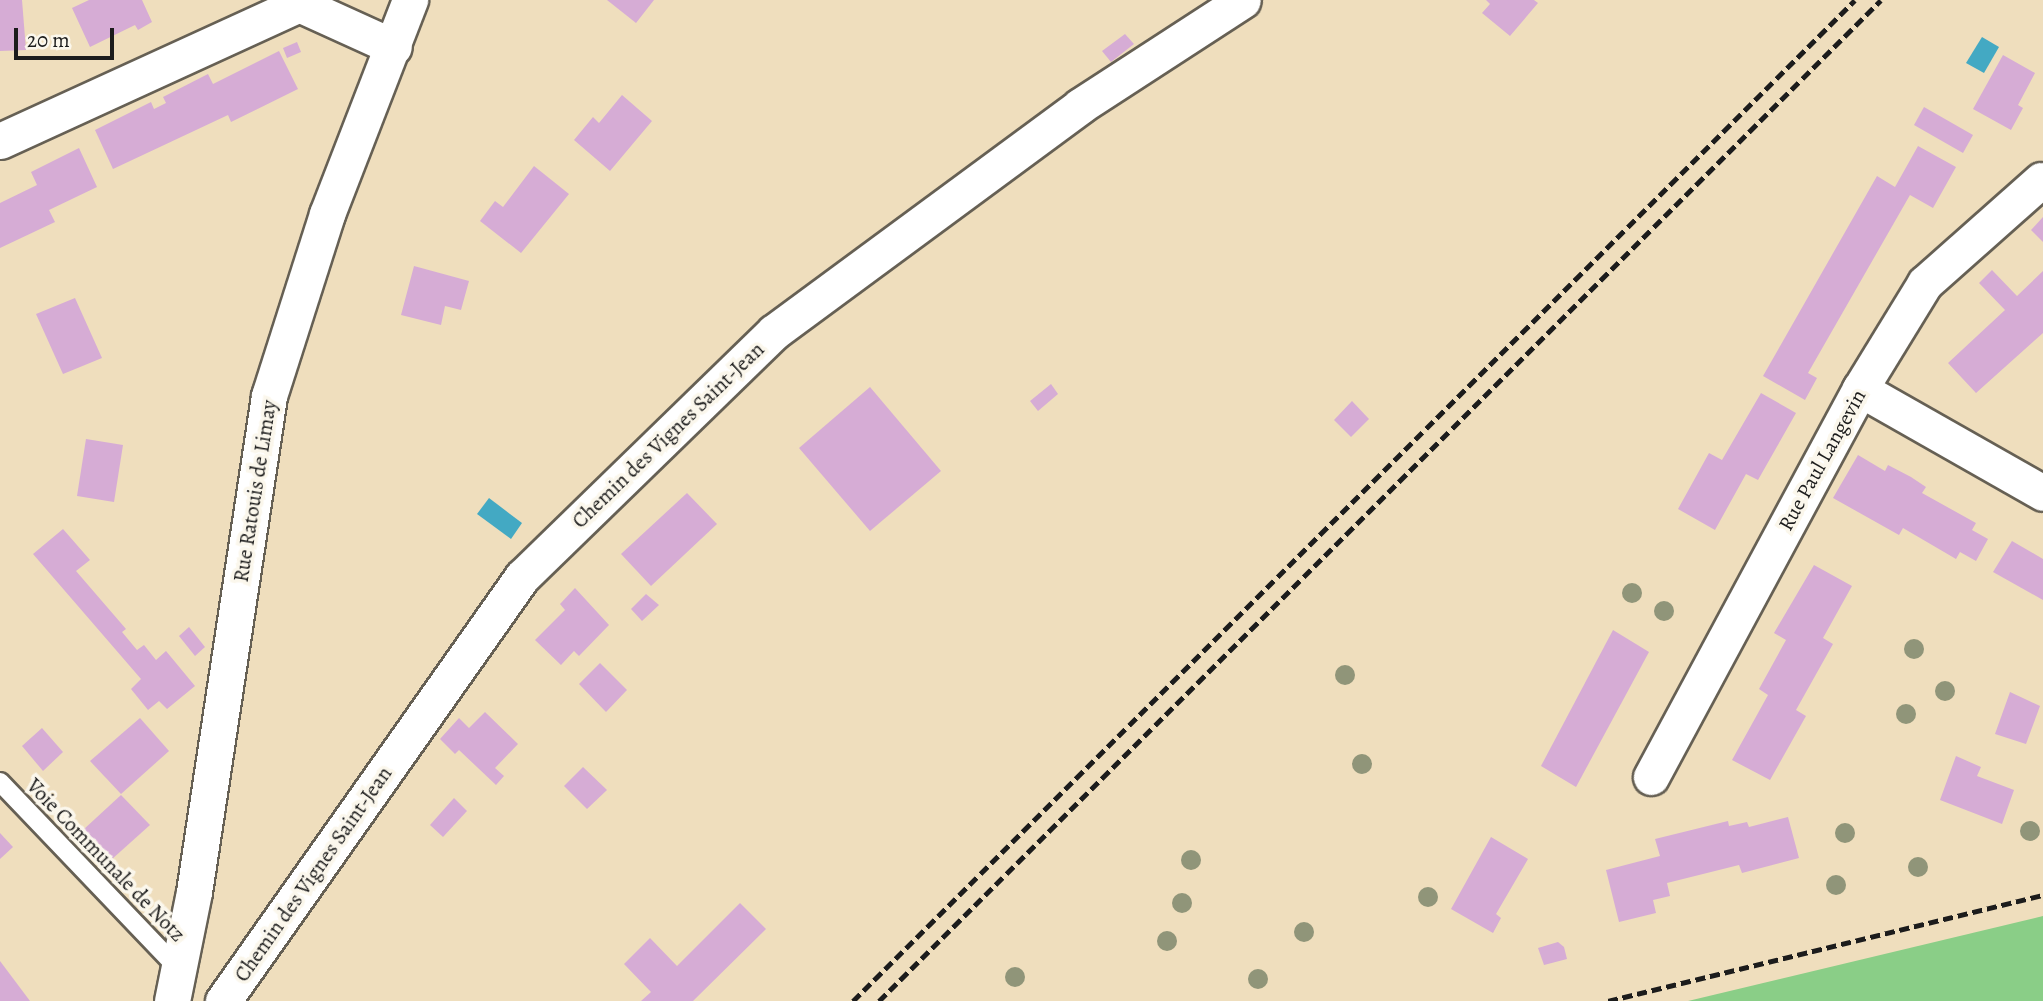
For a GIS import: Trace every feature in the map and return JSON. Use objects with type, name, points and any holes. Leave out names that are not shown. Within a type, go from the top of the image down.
[{"type":"street","name":"Rue Ratouis de Limay","points":[[176,985],[194,892],[269,396],[327,214],[410,0]]},
{"type":"street","name":"Chemin des Vignes Saint-Jean","points":[[223,1001],[522,577],[774,332],[1080,106],[1243,0]]},
{"type":"street","points":[[0,141],[299,4],[394,47]]},
{"type":"street","name":"Rue Paul Langevin","points":[[1651,777],[1860,389],[1925,283],[2041,180]]},
{"type":"street","points":[[1860,389],[2043,494]]},
{"type":"lane","name":"Voie Communale de Notz","points":[[0,782],[176,985]]},
{"type":"green space","points":[[2043,916],[2043,1001],[1688,1001]]},
{"type":"water","points":[[1982,37],[1999,47],[1984,73],[1966,63]]},
{"type":"water","points":[[489,498],[522,523],[511,539],[477,514]]},
{"type":"building","points":[[0,0],[22,0],[26,50],[0,51]]},
{"type":"building","points":[[89,0],[142,0],[152,22],[138,30],[135,25],[90,47],[72,8]]},
{"type":"building","points":[[607,0],[654,0],[636,23]]},
{"type":"building","points":[[1486,0],[1534,0],[1538,3],[1510,36],[1482,13],[1490,4]]},
{"type":"building","points":[[1125,34],[1134,44],[1111,62],[1102,51]]},
{"type":"building","points":[[297,42],[301,52],[287,58],[283,48]]},
{"type":"building","points":[[279,51],[298,89],[231,122],[228,115],[113,169],[95,130],[151,102],[154,109],[166,103],[163,97],[208,74],[213,84]]},
{"type":"building","points":[[2003,55],[2035,73],[2018,105],[2023,108],[2011,130],[1973,109]]},
{"type":"building","points":[[622,95],[652,121],[610,171],[574,140],[593,117],[599,123]]},
{"type":"building","points":[[1924,107],[1973,135],[1963,153],[1914,125]]},
{"type":"building","points":[[1918,146],[1956,167],[1933,208],[1910,195],[1808,373],[1817,378],[1805,400],[1763,376],[1877,176],[1895,187]]},
{"type":"building","points":[[79,148],[97,187],[49,210],[55,222],[0,248],[0,203],[37,185],[31,172]]},
{"type":"building","points":[[534,166],[569,194],[521,253],[480,221],[495,201],[503,207]]},
{"type":"building","points":[[2043,217],[2043,242],[2031,230]]},
{"type":"building","points":[[414,266],[469,281],[461,310],[445,306],[441,325],[401,315]]},
{"type":"building","points":[[1992,270],[2017,296],[2043,271],[2043,333],[1976,393],[1948,363],[2005,310],[1979,283]]},
{"type":"building","points":[[75,298],[102,358],[63,374],[36,314]]},
{"type":"building","points":[[1051,384],[1058,394],[1038,411],[1030,401]]},
{"type":"building","points":[[870,387],[941,471],[870,531],[799,448]]},
{"type":"building","points":[[1761,393],[1796,413],[1758,480],[1746,474],[1715,530],[1678,509],[1709,453],[1722,460]]},
{"type":"building","points":[[1352,401],[1369,419],[1351,437],[1334,420]]},
{"type":"building","points":[[86,439],[123,445],[114,502],[77,496]]},
{"type":"building","points":[[1858,455],[1885,471],[1888,465],[1911,477],[1926,487],[1922,493],[1976,523],[1972,530],[1988,539],[1976,561],[1960,552],[1956,559],[1903,528],[1899,535],[1833,498]]},
{"type":"building","points":[[687,493],[717,524],[651,586],[621,554]]},
{"type":"building","points":[[63,529],[90,560],[76,571],[126,629],[122,632],[137,650],[144,645],[156,660],[166,651],[195,686],[167,709],[159,701],[148,710],[131,689],[141,679],[33,554]]},
{"type":"building","points":[[2012,541],[2043,559],[2043,600],[1993,572]]},
{"type":"building","points":[[1814,565],[1852,586],[1823,638],[1833,644],[1796,710],[1806,716],[1770,780],[1732,760],[1768,695],[1759,689],[1786,640],[1774,633]]},
{"type":"building","points":[[575,588],[609,625],[579,656],[574,651],[561,665],[535,640],[565,610],[560,604]]},
{"type":"building","points":[[646,594],[659,605],[642,621],[631,609]]},
{"type":"building","points":[[189,627],[205,647],[195,656],[179,636]]},
{"type":"building","points":[[1613,630],[1649,652],[1576,787],[1541,766]]},
{"type":"building","points":[[600,663],[627,690],[606,712],[579,684]]},
{"type":"building","points":[[2010,692],[2040,706],[2026,744],[1995,734]]},
{"type":"building","points":[[485,712],[518,744],[495,768],[504,776],[496,785],[459,750],[455,754],[440,739],[459,718],[469,728]]},
{"type":"building","points":[[140,718],[169,751],[121,794],[90,761]]},
{"type":"building","points":[[42,728],[63,752],[43,771],[22,746]]},
{"type":"building","points":[[1956,756],[1981,767],[1977,776],[2014,790],[2002,824],[1940,800]]},
{"type":"building","points":[[583,767],[607,790],[587,809],[564,786]]},
{"type":"building","points":[[121,795],[150,825],[111,860],[83,830]]},
{"type":"building","points":[[454,798],[467,811],[443,837],[430,825]]},
{"type":"building","points":[[1788,817],[1799,858],[1742,873],[1739,865],[1667,883],[1670,896],[1653,900],[1656,913],[1619,922],[1606,870],[1660,856],[1655,839],[1728,821],[1729,826],[1747,822],[1749,827]]},
{"type":"building","points":[[0,833],[13,847],[0,859]]},
{"type":"building","points":[[1491,837],[1528,859],[1496,914],[1501,918],[1493,933],[1451,909]]},
{"type":"building","points":[[740,903],[766,929],[693,1001],[641,1001],[651,992],[624,964],[650,938],[677,966]]},
{"type":"building","points":[[1558,942],[1564,947],[1567,959],[1544,965],[1538,948]]},
{"type":"building","points":[[0,961],[30,1001],[0,1001]]},
{"type":"railway","points":[[853,1001],[1855,0]]},
{"type":"railway","points":[[879,1001],[1881,0]]},
{"type":"railway","points":[[1608,1001],[2043,895]]}]
